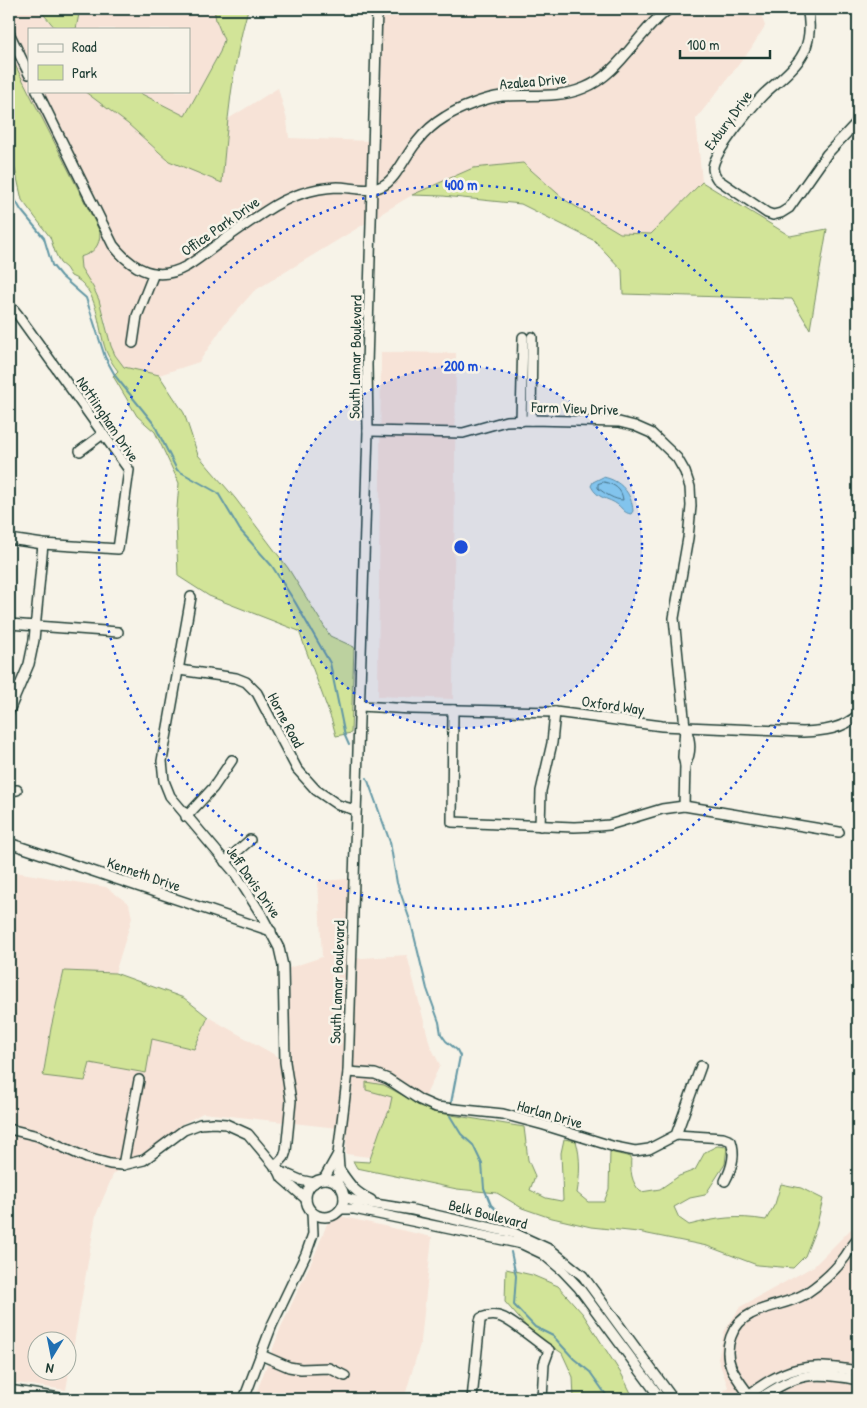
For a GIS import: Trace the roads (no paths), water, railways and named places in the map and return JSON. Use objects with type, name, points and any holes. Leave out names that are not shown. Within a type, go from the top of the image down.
[{"type":"street","name":"South Lamar Boulevard","points":[[344,1197],[338,1184],[338,1154],[348,1072],[368,431],[367,365],[376,9]]},
{"type":"street","name":"Azalea Drive","points":[[372,189],[390,181],[417,142],[445,117],[499,96],[555,96],[585,88],[597,81],[609,72],[642,33],[669,9]]},
{"type":"street","name":"Exbury Drive","points":[[807,9],[809,35],[807,46],[801,58],[762,96],[742,120],[713,164],[712,169],[717,179],[767,213],[773,215],[780,213],[789,208],[827,154],[858,121]]},
{"type":"street","points":[[9,34],[28,72]]},
{"type":"street","name":"Office Park Drive","points":[[37,92],[113,246],[133,266],[154,273],[171,272],[187,266],[271,208],[292,197],[316,189],[337,187],[372,189]]},
{"type":"street","points":[[133,343],[136,316],[154,273]]},
{"type":"street","name":"Nottiingham Drive","points":[[9,308],[18,315],[129,470],[118,549],[43,544],[9,539]]},
{"type":"street","points":[[526,420],[528,337]]},
{"type":"street","name":"Farm View Drive","points":[[368,431],[463,433],[506,421],[619,422],[651,433],[677,458],[685,472],[690,487],[691,506],[688,538],[674,618],[685,727],[682,757],[684,765],[684,806]]},
{"type":"street","points":[[80,451],[103,434]]},
{"type":"street","points":[[9,711],[29,664],[35,626],[43,544]]},
{"type":"street","name":"Jeff Davis Drive","points":[[191,597],[162,761],[164,781],[170,796],[186,817],[236,875],[271,931],[279,948],[283,966],[285,1060],[291,1101],[286,1151],[277,1169]]},
{"type":"street","points":[[9,624],[118,632]]},
{"type":"street","name":"Horne Road","points":[[179,670],[236,678],[246,682],[256,693],[297,769],[316,790],[338,805],[356,810]]},
{"type":"street","name":"Oxford Way","points":[[360,706],[555,712],[662,726],[803,732],[824,731],[840,726],[858,715]]},
{"type":"street","points":[[453,710],[452,822],[574,827],[609,825],[662,809],[684,806],[839,832]]},
{"type":"street","points":[[540,826],[541,791],[552,743],[555,712]]},
{"type":"street","points":[[186,817],[213,788],[232,760]]},
{"type":"street","points":[[225,862],[250,840]]},
{"type":"street","name":"Kenneth Drive","points":[[9,843],[271,931]]},
{"type":"street","points":[[700,1066],[676,1135],[723,1138],[731,1141],[734,1149],[731,1170],[725,1181]]},
{"type":"street","name":"Harlan Drive","points":[[348,1072],[375,1074],[388,1079],[420,1100],[436,1107],[503,1114],[615,1148],[636,1151],[649,1149],[676,1135]]},
{"type":"street","points":[[123,1165],[138,1080]]},
{"type":"street","points":[[9,1129],[38,1136],[86,1158],[123,1165],[144,1160],[184,1130],[200,1124],[213,1122],[226,1124],[248,1134],[277,1169],[282,1178],[306,1199]]},
{"type":"street","name":"South Lamar Boulevard","points":[[324,1179],[338,1154]]},
{"type":"street","points":[[277,1169],[300,1180],[314,1183]]},
{"type":"street","points":[[339,1169],[349,1185],[358,1193],[380,1205]]},
{"type":"street","points":[[338,1184],[324,1179],[314,1183],[307,1193],[307,1204],[316,1215],[326,1217],[337,1213],[341,1209],[344,1197]]},
{"type":"street","name":"Belk Boulevard","points":[[344,1197],[514,1233],[551,1250],[567,1261],[583,1276],[673,1399]]},
{"type":"street","name":"Belk Boulevard","points":[[341,1209],[354,1209],[489,1236],[522,1244],[543,1254],[579,1288],[661,1399]]},
{"type":"street","points":[[312,1212],[313,1234]]},
{"type":"street","points":[[244,1399],[272,1325],[306,1254],[313,1234],[326,1217]]},
{"type":"street","points":[[858,1239],[833,1272],[804,1295],[783,1304],[750,1314],[736,1327],[728,1349],[731,1366],[748,1398],[767,1382],[784,1372],[800,1367],[825,1366],[858,1371]]},
{"type":"street","points":[[472,1399],[480,1321],[481,1318],[486,1316],[497,1316],[510,1321],[549,1350],[544,1364],[542,1399]]},
{"type":"street","points":[[261,1355],[289,1367],[302,1369],[329,1368],[344,1376]]},
{"type":"street","points":[[759,1399],[794,1378],[831,1374],[858,1380]]},
{"type":"street","points":[[9,1390],[66,1399]]},
{"type":"water","points":[[603,477],[620,484],[628,493],[633,511],[631,514],[594,491],[591,486],[593,482]]},
{"type":"waterway","points":[[9,172],[14,198],[21,210],[44,238],[52,265],[61,276],[86,298],[105,357],[116,377],[154,424],[177,470],[218,493],[240,530],[272,566],[295,602],[330,663],[345,736],[349,745]]},
{"type":"waterway","points":[[367,778],[390,842],[397,883],[411,923],[427,989],[439,1022],[441,1034],[457,1050],[460,1056],[451,1103]]},
{"type":"waterway","points":[[450,1116],[461,1134],[473,1145],[482,1164],[484,1188],[491,1205],[510,1222]]},
{"type":"waterway","points":[[511,1252],[516,1276],[514,1305],[535,1327],[553,1336],[574,1359],[590,1372],[609,1399]]}]
